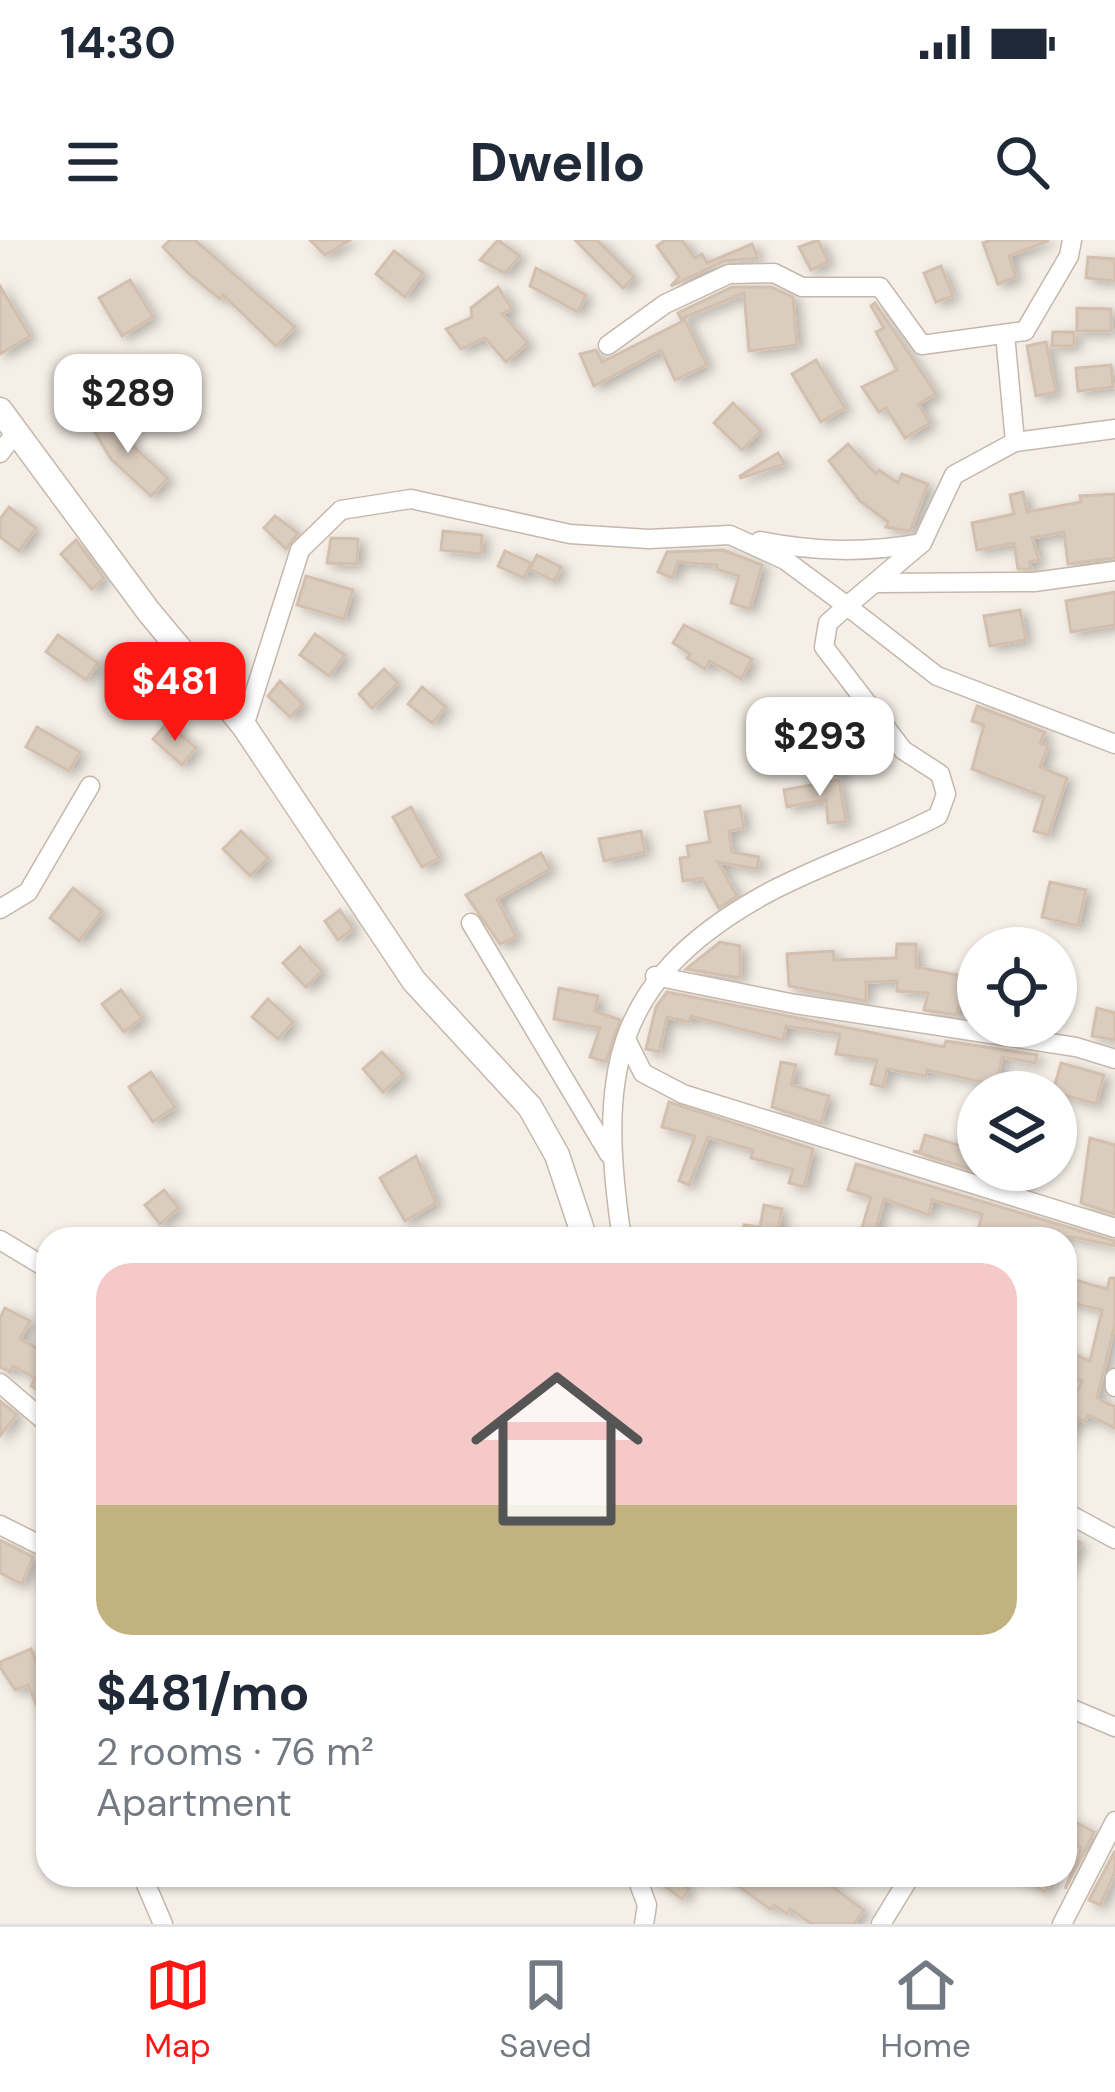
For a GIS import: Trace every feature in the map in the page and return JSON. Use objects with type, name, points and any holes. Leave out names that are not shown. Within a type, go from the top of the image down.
[{"type":"street","points":[[608,345],[665,304],[729,274],[774,273],[802,286],[880,286],[922,345],[1025,331],[1069,256],[1072,240]]},
{"type":"street","points":[[1006,334],[1015,442]]},
{"type":"street","points":[[0,410],[149,612],[244,726],[414,981],[530,1107],[557,1155],[582,1227]]},
{"type":"street","points":[[620,1227],[609,1154],[611,1105],[628,1043],[655,976],[689,943],[764,895],[938,816],[946,794],[940,773],[904,750],[824,647],[828,623],[922,543],[954,475],[1015,442],[1115,429]]},
{"type":"street","points":[[0,453],[16,432]]},
{"type":"street","points":[[244,726],[300,550],[341,511],[411,499],[570,534],[649,539],[730,535],[814,551],[876,551],[922,543]]},
{"type":"street","points":[[730,535],[785,560],[937,676],[1115,744]]},
{"type":"street","points":[[878,583],[1034,582],[1115,571]]},
{"type":"street","points":[[0,910],[28,892],[90,786]]},
{"type":"street","points":[[472,923],[609,1154]]},
{"type":"street","points":[[655,976],[795,1004],[1076,1047],[1115,1059]]},
{"type":"street","points":[[628,1043],[644,1072],[683,1094],[1115,1228]]},
{"type":"street","points":[[0,1240],[36,1262]]},
{"type":"street","points":[[0,1383],[36,1414]]},
{"type":"street","points":[[1077,1518],[1115,1539]]},
{"type":"street","points":[[0,1525],[36,1543]]},
{"type":"street","points":[[1077,1711],[1115,1727]]},
{"type":"street","points":[[1062,1924],[1115,1821]]},
{"type":"street","points":[[147,1887],[164,1924]]},
{"type":"street","points":[[640,1887],[647,1905],[644,1924]]},
{"type":"street","points":[[881,1924],[903,1887]]},
{"type":"building","points":[[170,240],[195,240],[295,327],[276,346],[223,295],[220,299],[188,273],[163,247]]},
{"type":"building","points":[[310,240],[350,240],[325,255]]},
{"type":"building","points":[[498,240],[520,256],[505,273],[480,260]]},
{"type":"building","points":[[575,240],[597,240],[634,277],[623,288]]},
{"type":"building","points":[[665,240],[682,240],[695,258],[702,254],[707,263],[752,244],[758,258],[724,261],[671,286],[679,277],[657,246]]},
{"type":"building","points":[[818,240],[828,262],[811,270],[799,247]]},
{"type":"building","points":[[1048,241],[1009,256],[1016,277],[998,284],[983,243]]},
{"type":"building","points":[[394,251],[423,273],[405,297],[376,274]]},
{"type":"building","points":[[1088,257],[1115,259],[1115,281],[1086,278]]},
{"type":"building","points":[[941,266],[953,296],[936,302],[924,273]]},
{"type":"building","points":[[536,268],[586,295],[578,312],[530,286]]},
{"type":"building","points":[[130,280],[153,317],[122,336],[99,298]]},
{"type":"building","points":[[0,286],[30,336],[0,354]]},
{"type":"building","points":[[498,287],[512,309],[502,314],[528,343],[506,362],[485,338],[461,349],[446,329],[472,317],[471,308]]},
{"type":"building","points":[[732,287],[771,287],[793,297],[797,345],[749,351],[744,293],[681,319],[678,313]]},
{"type":"building","points":[[875,303],[936,394],[918,404],[930,423],[905,438],[886,408],[879,412],[862,387],[897,370],[876,332],[884,328],[871,306]]},
{"type":"building","points":[[1077,308],[1111,309],[1111,331],[1077,331]]},
{"type":"building","points":[[685,320],[707,365],[675,380],[661,350],[594,386],[580,354],[596,350],[602,362]]},
{"type":"building","points":[[1053,332],[1074,332],[1074,346],[1052,346]]},
{"type":"building","points":[[1046,342],[1056,392],[1036,396],[1027,346]]},
{"type":"building","points":[[816,360],[845,408],[821,422],[792,374]]},
{"type":"building","points":[[1111,365],[1113,387],[1078,391],[1076,368]]},
{"type":"building","points":[[733,403],[761,431],[742,450],[714,423]]},
{"type":"building","points":[[107,413],[129,448],[132,445],[168,478],[151,496],[111,459],[90,424]]},
{"type":"building","points":[[848,444],[876,474],[879,470],[898,483],[902,474],[928,484],[910,531],[886,527],[888,522],[860,501],[829,461]]},
{"type":"building","points":[[778,453],[785,464],[741,478],[740,476]]},
{"type":"building","points":[[1023,492],[1027,512],[1081,502],[1080,496],[1115,494],[1115,558],[1068,564],[1064,532],[1032,538],[1039,560],[1030,562],[1031,569],[1018,569],[1014,543],[977,550],[972,523],[1014,514],[1010,495]]},
{"type":"building","points":[[9,507],[36,528],[19,551],[0,537],[0,519]]},
{"type":"building","points":[[275,516],[298,533],[286,549],[264,528]]},
{"type":"building","points":[[443,531],[482,535],[481,554],[441,550]]},
{"type":"building","points":[[331,538],[358,539],[357,564],[327,563]]},
{"type":"building","points":[[76,540],[104,578],[92,589],[61,554]]},
{"type":"building","points":[[723,550],[762,565],[750,609],[731,603],[739,576],[716,569],[717,565],[678,562],[672,578],[658,572],[667,552]]},
{"type":"building","points":[[505,551],[531,563],[524,578],[498,566]]},
{"type":"building","points":[[537,555],[561,567],[554,581],[530,569]]},
{"type":"building","points":[[306,576],[353,590],[344,619],[297,605]]},
{"type":"building","points":[[1115,592],[1115,625],[1071,632],[1066,601]]},
{"type":"building","points":[[1020,610],[1026,640],[990,646],[984,616]]},
{"type":"building","points":[[684,625],[752,659],[741,679],[710,661],[705,669],[687,658],[690,654],[673,643]]},
{"type":"building","points":[[315,634],[345,655],[329,676],[300,655]]},
{"type":"building","points":[[58,635],[98,663],[86,680],[46,652]]},
{"type":"building","points":[[384,669],[398,683],[372,708],[359,694]]},
{"type":"building","points":[[280,681],[303,704],[290,717],[268,696]]},
{"type":"building","points":[[422,687],[446,707],[432,723],[408,704]]},
{"type":"building","points":[[977,706],[1045,732],[1040,743],[1048,746],[1040,767],[1067,778],[1048,835],[1034,831],[1044,797],[972,769],[984,725],[972,721]]},
{"type":"building","points":[[167,723],[196,748],[182,765],[153,739]]},
{"type":"building","points":[[37,727],[80,752],[69,771],[26,747]]},
{"type":"building","points":[[841,749],[843,774],[831,775],[828,750]]},
{"type":"building","points":[[839,780],[846,822],[828,823],[826,800],[787,807],[784,790]]},
{"type":"building","points":[[740,806],[744,828],[729,831],[732,852],[759,857],[757,869],[718,862],[737,896],[719,908],[702,878],[683,881],[680,858],[689,857],[687,846],[710,842],[705,812]]},
{"type":"building","points":[[411,807],[439,858],[422,867],[393,817]]},
{"type":"building","points":[[241,831],[268,858],[250,876],[223,849]]},
{"type":"building","points":[[641,831],[645,852],[604,861],[599,839]]},
{"type":"building","points":[[541,853],[550,869],[497,899],[516,937],[500,944],[466,895]]},
{"type":"building","points":[[1050,882],[1086,890],[1078,926],[1042,917]]},
{"type":"building","points":[[73,888],[102,911],[79,941],[50,918]]},
{"type":"building","points":[[340,910],[353,929],[338,940],[325,921]]},
{"type":"building","points":[[720,942],[740,946],[740,978],[686,969]]},
{"type":"building","points":[[897,944],[916,944],[916,967],[957,975],[957,1015],[924,1010],[928,993],[897,991],[897,981],[866,982],[866,1001],[789,986],[787,954],[833,951],[834,960],[896,958]]},
{"type":"building","points":[[300,947],[322,971],[306,987],[283,963]]},
{"type":"building","points":[[559,988],[598,996],[595,1011],[620,1020],[606,1062],[590,1057],[600,1028],[554,1019]]},
{"type":"building","points":[[121,990],[142,1018],[124,1032],[102,1004]]},
{"type":"building","points":[[667,992],[944,1047],[946,1041],[957,1043],[957,1047],[1037,1055],[1035,1063],[1002,1057],[999,1071],[957,1071],[957,1077],[887,1069],[883,1087],[871,1084],[877,1060],[836,1054],[840,1034],[786,1026],[783,1040],[691,1016],[689,1022],[667,1017],[659,1052],[646,1049],[656,1007]]},
{"type":"building","points":[[268,999],[293,1022],[278,1039],[252,1017]]},
{"type":"building","points":[[1097,1008],[1115,1013],[1115,1040],[1092,1036]]},
{"type":"building","points":[[382,1052],[403,1074],[383,1092],[363,1069]]},
{"type":"building","points":[[781,1062],[796,1065],[791,1085],[829,1096],[821,1123],[772,1107]]},
{"type":"building","points":[[1061,1063],[1104,1075],[1096,1104],[1077,1099],[1077,1071],[1059,1071]]},
{"type":"building","points":[[151,1072],[175,1107],[153,1122],[129,1087]]},
{"type":"building","points":[[669,1102],[813,1149],[804,1187],[789,1183],[793,1169],[751,1158],[753,1150],[708,1137],[689,1185],[679,1181],[695,1136],[662,1127]]},
{"type":"building","points":[[925,1135],[957,1145],[957,1165],[913,1151],[920,1152]]},
{"type":"building","points":[[1090,1138],[1115,1145],[1115,1214],[1081,1203]]},
{"type":"building","points":[[416,1156],[436,1203],[405,1221],[380,1178]]},
{"type":"building","points":[[856,1164],[1068,1227],[979,1227],[982,1214],[932,1200],[929,1215],[884,1199],[876,1227],[862,1227],[871,1197],[848,1190]]},
{"type":"building","points":[[164,1190],[179,1208],[160,1224],[145,1205]]},
{"type":"building","points":[[764,1205],[782,1209],[778,1227],[760,1227]]},
{"type":"building","points":[[1077,1230],[1115,1241],[1115,1246],[1077,1238]]},
{"type":"building","points":[[1110,1278],[1115,1278],[1115,1324],[1097,1398],[1115,1407],[1115,1428],[1088,1415],[1085,1422],[1077,1420],[1077,1391],[1082,1381],[1077,1379],[1077,1355],[1090,1361],[1102,1310],[1077,1304],[1077,1281],[1107,1289]]},
{"type":"building","points":[[5,1308],[30,1321],[20,1339],[36,1348],[36,1389],[31,1386],[35,1378],[13,1366],[10,1372],[0,1367],[0,1318]]},
{"type":"building","points":[[0,1401],[17,1415],[0,1436]]},
{"type":"building","points":[[0,1540],[33,1557],[22,1584],[0,1573]]},
{"type":"building","points":[[31,1649],[36,1661],[36,1704],[28,1685],[15,1690],[0,1662]]},
{"type":"building","points":[[1077,1823],[1094,1832],[1077,1865],[1081,1848]]},
{"type":"building","points":[[1115,1851],[1115,1872],[1100,1905],[1089,1900]]},
{"type":"building","points":[[666,1887],[686,1887],[682,1899]]},
{"type":"building","points":[[740,1887],[832,1887],[864,1910],[854,1924],[812,1924],[790,1909],[787,1914],[774,1905],[770,1909]]}]
